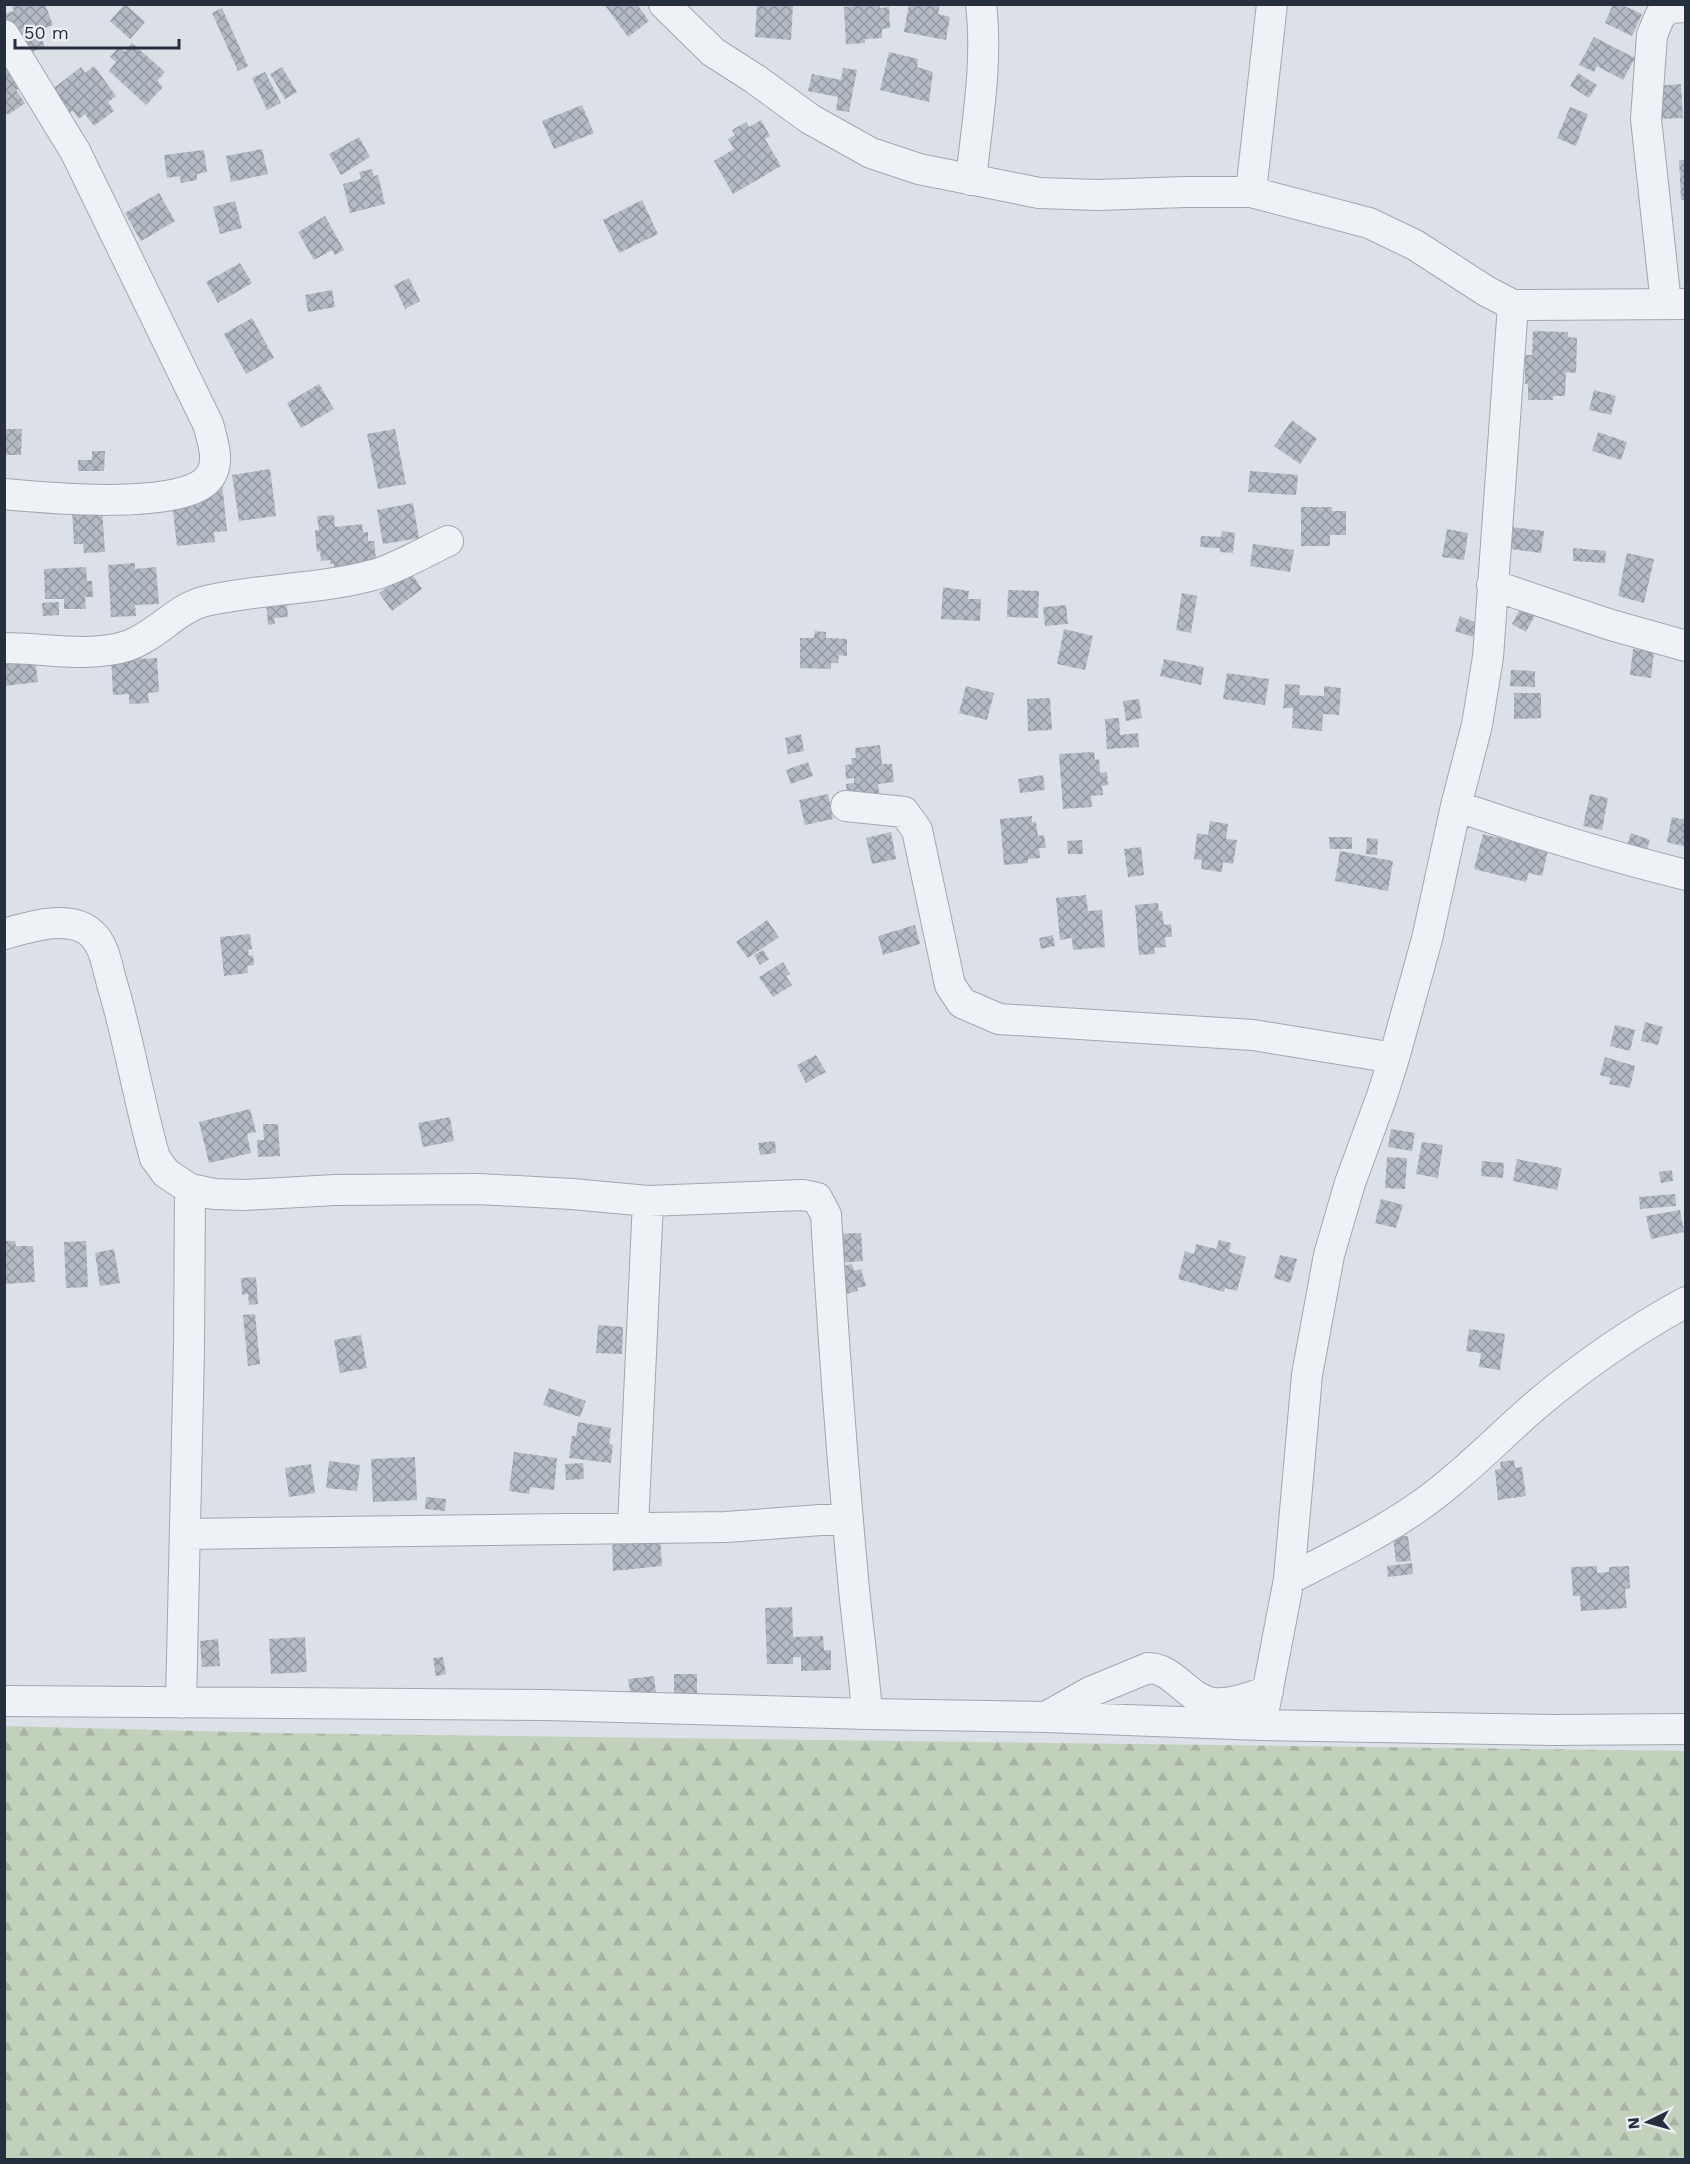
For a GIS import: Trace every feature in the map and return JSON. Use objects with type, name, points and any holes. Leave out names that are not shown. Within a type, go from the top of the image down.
[{"type":"street","points":[[664,4],[713,52],[751,76],[810,120],[870,153],[919,169],[1039,193],[1098,195],[1251,192],[1369,223],[1415,245],[1486,291],[1513,305],[1676,304],[1646,119],[1652,35],[1660,16],[1669,8],[1686,7]]},
{"type":"street","points":[[971,180],[982,73],[984,35],[981,4]]},
{"type":"street","points":[[1251,192],[1272,4]]},
{"type":"street","points":[[4,35],[75,151],[208,424],[215,449],[214,467],[206,481],[191,490],[127,500],[54,499],[4,494]]},
{"type":"street","points":[[1261,1725],[1289,1579],[1307,1375],[1329,1256],[1350,1183],[1383,1096],[1394,1058],[1427,939],[1456,806],[1477,725],[1488,657],[1513,305]]},
{"type":"street","points":[[4,648],[107,651],[129,646],[156,632],[195,604],[227,596],[307,588],[375,574],[448,541]]},
{"type":"street","points":[[1492,585],[1611,625],[1686,646]]},
{"type":"street","points":[[846,806],[904,812],[917,830],[950,985],[962,1004],[999,1019],[1253,1035],[1394,1058]]},
{"type":"street","points":[[1456,806],[1531,832],[1634,863],[1686,875]]},
{"type":"street","points":[[4,934],[51,922],[75,925],[92,933],[102,949],[121,1013],[155,1158],[166,1173],[190,1189],[214,1194],[244,1195],[346,1190],[478,1189],[648,1201],[803,1195],[817,1198],[826,1215],[853,1582],[864,1661],[867,1714]]},
{"type":"street","points":[[181,1703],[190,1189]]},
{"type":"street","points":[[633,1527],[648,1201]]},
{"type":"street","points":[[1289,1579],[1369,1538],[1422,1504],[1483,1455],[1537,1405],[1603,1354],[1660,1316],[1686,1302]]},
{"type":"street","points":[[185,1534],[726,1527],[848,1518]]},
{"type":"street","points":[[1046,1716],[1090,1692],[1148,1668],[1157,1668],[1173,1677],[1202,1700],[1211,1703],[1238,1700],[1268,1691]]},
{"type":"street","points":[[4,1701],[546,1705],[867,1714],[1046,1716],[1261,1725],[1554,1730],[1686,1728]]},
{"type":"green space","points":[[5,1726],[271,1733],[1685,1751],[1685,2159],[5,2159]]},
{"type":"building","points":[[11,4],[45,4],[53,25],[38,31],[45,47],[26,54],[14,38],[5,14],[14,11]]},
{"type":"building","points":[[125,4],[145,22],[130,39],[110,21]]},
{"type":"building","points":[[604,4],[637,4],[649,21],[628,37]]},
{"type":"building","points":[[757,4],[793,4],[791,40],[755,37]]},
{"type":"building","points":[[880,4],[880,8],[889,7],[890,28],[882,29],[882,38],[865,39],[865,43],[846,44],[844,7]]},
{"type":"building","points":[[909,4],[940,4],[938,14],[950,17],[946,40],[904,32]]},
{"type":"building","points":[[1613,4],[1620,4],[1642,14],[1632,36],[1605,23]]},
{"type":"building","points":[[222,8],[248,66],[238,71],[212,13]]},
{"type":"building","points":[[1594,37],[1635,58],[1623,80],[1597,66],[1594,72],[1579,65]]},
{"type":"building","points":[[132,43],[165,72],[157,81],[163,87],[146,105],[109,71],[116,62],[110,57],[119,47],[124,52]]},
{"type":"building","points":[[889,52],[918,59],[917,67],[933,72],[929,102],[880,90]]},
{"type":"building","points":[[10,62],[25,85],[16,90],[25,103],[8,115],[4,110],[4,65]]},
{"type":"building","points":[[94,66],[116,96],[108,102],[114,111],[94,126],[85,114],[79,119],[73,111],[68,115],[50,91],[81,67],[85,73]]},
{"type":"building","points":[[282,67],[297,92],[285,99],[270,74]]},
{"type":"building","points":[[843,68],[857,70],[849,112],[836,110],[838,97],[808,91],[812,74],[841,80]]},
{"type":"building","points":[[265,72],[281,103],[267,110],[252,78]]},
{"type":"building","points":[[1578,73],[1597,85],[1589,98],[1570,86]]},
{"type":"building","points":[[1681,84],[1683,118],[1657,119],[1655,86]]},
{"type":"building","points":[[582,105],[594,133],[554,149],[542,121]]},
{"type":"building","points":[[1570,107],[1588,114],[1576,146],[1557,138]]},
{"type":"building","points":[[761,120],[770,136],[765,139],[781,166],[733,194],[714,161],[734,149],[728,139],[735,135],[732,130],[746,122],[749,127]]},
{"type":"building","points":[[359,137],[370,157],[341,175],[329,154]]},
{"type":"building","points":[[262,149],[268,174],[231,182],[226,156]]},
{"type":"building","points":[[204,150],[207,172],[197,174],[197,180],[181,183],[180,176],[167,178],[164,155]]},
{"type":"building","points":[[1679,160],[1686,160],[1686,200],[1681,200]]},
{"type":"building","points":[[372,169],[374,176],[378,175],[385,204],[350,213],[343,184],[361,179],[359,172]]},
{"type":"building","points":[[159,193],[175,221],[141,241],[125,213]]},
{"type":"building","points":[[642,200],[658,234],[619,253],[603,220]]},
{"type":"building","points":[[235,201],[242,228],[220,234],[213,207]]},
{"type":"building","points":[[325,216],[344,250],[335,255],[332,250],[314,260],[298,232]]},
{"type":"building","points":[[240,263],[252,283],[218,303],[206,282]]},
{"type":"building","points":[[409,278],[420,301],[405,309],[394,285]]},
{"type":"building","points":[[332,290],[335,307],[308,312],[305,295]]},
{"type":"building","points":[[252,318],[274,358],[246,374],[224,334]]},
{"type":"building","points":[[1533,331],[1568,332],[1568,337],[1577,338],[1576,373],[1566,372],[1565,396],[1553,396],[1553,400],[1528,400],[1528,384],[1525,384],[1525,355],[1532,355]]},
{"type":"building","points":[[319,384],[334,409],[301,428],[287,403]]},
{"type":"building","points":[[1594,390],[1616,396],[1611,415],[1589,410]]},
{"type":"building","points":[[1292,420],[1317,439],[1300,464],[1274,446]]},
{"type":"building","points":[[4,429],[22,429],[21,455],[4,455]]},
{"type":"building","points":[[395,429],[406,484],[378,489],[367,434]]},
{"type":"building","points":[[1598,432],[1627,442],[1621,460],[1592,451]]},
{"type":"building","points":[[92,451],[105,451],[104,471],[78,471],[78,460],[92,460]]},
{"type":"building","points":[[270,469],[276,516],[239,521],[232,475]]},
{"type":"building","points":[[1250,471],[1298,475],[1296,495],[1248,492]]},
{"type":"building","points":[[222,483],[227,531],[214,532],[215,542],[177,546],[172,502]]},
{"type":"building","points":[[413,503],[419,538],[383,544],[377,510]]},
{"type":"building","points":[[1301,507],[1332,507],[1332,511],[1346,511],[1346,535],[1330,535],[1330,546],[1301,546]]},
{"type":"building","points":[[102,509],[105,552],[84,553],[83,544],[74,544],[72,510]]},
{"type":"building","points":[[334,515],[335,527],[362,524],[363,533],[368,532],[368,541],[374,541],[376,560],[365,561],[365,570],[335,573],[334,564],[330,564],[330,560],[321,561],[320,551],[317,552],[315,530],[319,530],[317,516]]},
{"type":"building","points":[[1512,527],[1544,531],[1541,553],[1510,549]]},
{"type":"building","points":[[1447,529],[1468,533],[1464,560],[1442,557]]},
{"type":"building","points":[[1222,531],[1235,533],[1233,553],[1220,552],[1220,548],[1200,547],[1201,536],[1221,537]]},
{"type":"building","points":[[1253,544],[1294,550],[1290,572],[1250,566]]},
{"type":"building","points":[[1573,548],[1606,551],[1605,563],[1573,561]]},
{"type":"building","points":[[1627,553],[1654,559],[1644,603],[1618,596]]},
{"type":"building","points":[[135,563],[135,569],[156,567],[159,604],[135,605],[136,616],[111,617],[108,565]]},
{"type":"building","points":[[86,567],[87,581],[92,581],[93,597],[85,597],[86,609],[64,609],[64,599],[45,599],[44,569]]},
{"type":"building","points":[[410,571],[422,589],[392,611],[379,593]]},
{"type":"building","points":[[943,587],[969,591],[968,599],[981,599],[980,621],[941,619]]},
{"type":"building","points":[[1008,590],[1039,591],[1038,618],[1007,617]]},
{"type":"building","points":[[1182,593],[1197,596],[1191,633],[1176,630]]},
{"type":"building","points":[[286,598],[288,617],[274,618],[275,624],[268,625],[266,599]]},
{"type":"building","points":[[1525,600],[1539,608],[1526,632],[1512,624]]},
{"type":"building","points":[[59,602],[59,615],[43,616],[42,603]]},
{"type":"building","points":[[1066,605],[1068,624],[1045,626],[1043,607]]},
{"type":"building","points":[[1460,616],[1477,623],[1473,637],[1455,631]]},
{"type":"building","points":[[1064,629],[1093,636],[1085,670],[1057,664]]},
{"type":"building","points":[[815,631],[826,632],[826,638],[847,639],[847,656],[839,655],[838,663],[831,663],[831,669],[800,668],[800,638],[814,638]]},
{"type":"building","points":[[32,638],[38,682],[4,686],[4,641]]},
{"type":"building","points":[[1633,649],[1654,651],[1651,678],[1630,675]]},
{"type":"building","points":[[141,655],[141,659],[157,658],[159,692],[148,693],[149,703],[129,704],[129,694],[113,695],[111,657]]},
{"type":"building","points":[[1164,659],[1204,667],[1201,685],[1160,676]]},
{"type":"building","points":[[1511,670],[1535,671],[1535,687],[1510,686]]},
{"type":"building","points":[[1227,673],[1269,679],[1265,705],[1223,699]]},
{"type":"building","points":[[1285,684],[1300,685],[1299,695],[1324,696],[1324,686],[1341,688],[1339,715],[1323,714],[1322,731],[1292,728],[1293,708],[1283,708]]},
{"type":"building","points":[[966,686],[994,693],[987,720],[959,713]]},
{"type":"building","points":[[1514,693],[1541,693],[1541,718],[1514,719]]},
{"type":"building","points":[[1050,698],[1052,730],[1028,731],[1027,699]]},
{"type":"building","points":[[1139,699],[1142,718],[1126,721],[1123,701]]},
{"type":"building","points":[[1119,718],[1120,735],[1138,733],[1139,747],[1107,749],[1105,719]]},
{"type":"building","points":[[801,734],[804,751],[788,754],[785,738]]},
{"type":"building","points":[[880,745],[882,764],[892,764],[894,782],[878,784],[880,797],[847,795],[846,784],[854,783],[854,778],[846,779],[845,765],[852,764],[851,758],[856,758],[855,748]]},
{"type":"building","points":[[1094,752],[1095,760],[1099,759],[1100,773],[1107,772],[1108,785],[1102,786],[1103,795],[1091,796],[1092,807],[1063,809],[1059,754]]},
{"type":"building","points":[[808,762],[813,776],[791,784],[786,770]]},
{"type":"building","points":[[1043,775],[1045,790],[1020,793],[1018,779]]},
{"type":"building","points":[[828,794],[833,819],[805,825],[799,800]]},
{"type":"building","points":[[1590,794],[1608,798],[1602,830],[1583,826]]},
{"type":"building","points":[[1032,816],[1032,822],[1036,822],[1038,836],[1044,835],[1046,848],[1039,848],[1040,858],[1028,859],[1028,863],[1004,865],[1000,819]]},
{"type":"building","points":[[1672,817],[1686,820],[1686,847],[1667,842]]},
{"type":"building","points":[[1210,821],[1228,824],[1226,839],[1237,840],[1233,864],[1223,862],[1222,872],[1201,869],[1202,860],[1194,859],[1197,833],[1208,835]]},
{"type":"building","points":[[891,832],[896,859],[872,864],[866,838]]},
{"type":"building","points":[[1631,833],[1650,840],[1645,855],[1626,849]]},
{"type":"building","points":[[1483,834],[1548,850],[1542,876],[1529,873],[1526,882],[1474,869]]},
{"type":"building","points":[[1329,837],[1352,837],[1352,849],[1330,849]]},
{"type":"building","points":[[1367,838],[1378,839],[1377,855],[1366,854]]},
{"type":"building","points":[[1082,840],[1083,854],[1068,854],[1067,841]]},
{"type":"building","points":[[1141,847],[1144,875],[1128,877],[1124,849]]},
{"type":"building","points":[[1340,851],[1393,861],[1388,891],[1335,881]]},
{"type":"building","points":[[1086,895],[1088,911],[1102,910],[1105,947],[1073,950],[1072,938],[1060,940],[1056,898]]},
{"type":"building","points":[[1158,903],[1164,925],[1171,924],[1172,937],[1165,937],[1166,947],[1154,948],[1155,954],[1139,955],[1135,905]]},
{"type":"building","points":[[767,920],[779,937],[748,958],[736,942]]},
{"type":"building","points":[[915,925],[920,944],[883,955],[878,936]]},
{"type":"building","points":[[250,934],[252,949],[248,950],[249,956],[253,955],[254,965],[247,966],[248,973],[224,976],[220,937]]},
{"type":"building","points":[[1053,935],[1055,946],[1041,949],[1039,938]]},
{"type":"building","points":[[763,950],[769,959],[760,965],[754,955]]},
{"type":"building","points":[[783,962],[790,974],[786,976],[792,985],[773,997],[759,977]]},
{"type":"building","points":[[1645,1022],[1663,1027],[1658,1045],[1641,1041]]},
{"type":"building","points":[[1615,1025],[1635,1030],[1630,1051],[1610,1046]]},
{"type":"building","points":[[816,1055],[826,1072],[806,1083],[797,1065]]},
{"type":"building","points":[[1605,1057],[1635,1066],[1630,1088],[1609,1084],[1611,1078],[1600,1075]]},
{"type":"building","points":[[250,1109],[256,1132],[247,1134],[251,1153],[209,1163],[199,1122]]},
{"type":"building","points":[[450,1117],[454,1141],[423,1147],[418,1123]]},
{"type":"building","points":[[263,1124],[278,1124],[280,1156],[258,1157],[257,1140],[264,1140]]},
{"type":"building","points":[[1391,1129],[1415,1133],[1412,1151],[1388,1147]]},
{"type":"building","points":[[775,1141],[776,1153],[760,1155],[758,1143]]},
{"type":"building","points":[[1422,1142],[1443,1145],[1438,1178],[1416,1174]]},
{"type":"building","points":[[1387,1157],[1407,1158],[1405,1189],[1385,1188]]},
{"type":"building","points":[[1517,1159],[1562,1168],[1557,1190],[1513,1181]]},
{"type":"building","points":[[1482,1161],[1504,1163],[1503,1178],[1481,1176]]},
{"type":"building","points":[[1672,1170],[1673,1181],[1661,1183],[1659,1172]]},
{"type":"building","points":[[1675,1194],[1676,1206],[1640,1209],[1639,1197]]},
{"type":"building","points":[[1381,1199],[1403,1205],[1396,1228],[1375,1223]]},
{"type":"building","points":[[1680,1210],[1684,1232],[1651,1239],[1646,1216]]},
{"type":"building","points":[[861,1233],[863,1261],[837,1263],[835,1234]]},
{"type":"building","points":[[1219,1240],[1231,1243],[1229,1252],[1246,1257],[1237,1291],[1225,1288],[1224,1292],[1178,1279],[1185,1251],[1194,1254],[1196,1244],[1216,1249]]},
{"type":"building","points":[[4,1241],[15,1241],[16,1246],[33,1246],[35,1282],[4,1284]]},
{"type":"building","points":[[86,1241],[88,1287],[66,1288],[64,1242]]},
{"type":"building","points":[[114,1249],[120,1283],[100,1286],[95,1253]]},
{"type":"building","points":[[1280,1255],[1297,1259],[1290,1283],[1274,1278]]},
{"type":"building","points":[[852,1264],[854,1271],[861,1269],[866,1286],[857,1288],[858,1291],[842,1295],[835,1268]]},
{"type":"building","points":[[256,1277],[258,1304],[249,1305],[248,1294],[242,1295],[241,1278]]},
{"type":"building","points":[[255,1314],[260,1364],[248,1366],[243,1315]]},
{"type":"building","points":[[598,1325],[623,1327],[622,1354],[596,1353]]},
{"type":"building","points":[[1469,1329],[1505,1334],[1500,1370],[1479,1367],[1481,1353],[1466,1351]]},
{"type":"building","points":[[361,1335],[367,1368],[340,1373],[334,1340]]},
{"type":"building","points":[[549,1388],[586,1401],[580,1417],[543,1405]]},
{"type":"building","points":[[578,1422],[611,1428],[609,1444],[613,1445],[611,1463],[569,1458],[572,1436],[576,1436]]},
{"type":"building","points":[[514,1452],[557,1458],[554,1490],[530,1487],[529,1494],[509,1491]]},
{"type":"building","points":[[415,1457],[417,1500],[373,1502],[371,1459]]},
{"type":"building","points":[[1514,1460],[1515,1468],[1522,1467],[1526,1496],[1498,1500],[1495,1470],[1501,1469],[1500,1462]]},
{"type":"building","points":[[329,1461],[360,1465],[357,1491],[326,1488]]},
{"type":"building","points":[[583,1463],[584,1479],[566,1480],[565,1464]]},
{"type":"building","points":[[311,1464],[315,1493],[289,1497],[285,1468]]},
{"type":"building","points":[[426,1497],[446,1499],[445,1511],[425,1509]]},
{"type":"building","points":[[660,1534],[662,1566],[613,1571],[612,1536]]},
{"type":"building","points":[[1408,1536],[1411,1561],[1396,1562],[1393,1537]]},
{"type":"building","points":[[1412,1563],[1413,1574],[1388,1577],[1387,1566]]},
{"type":"building","points":[[1597,1566],[1597,1573],[1609,1572],[1609,1567],[1629,1566],[1630,1588],[1625,1589],[1627,1608],[1581,1611],[1580,1596],[1573,1596],[1571,1567]]},
{"type":"building","points":[[792,1607],[793,1637],[823,1636],[824,1650],[831,1650],[831,1670],[801,1671],[801,1657],[793,1657],[793,1664],[767,1664],[765,1608]]},
{"type":"building","points":[[305,1637],[307,1672],[271,1674],[269,1639]]},
{"type":"building","points":[[218,1639],[220,1666],[202,1667],[200,1641]]},
{"type":"building","points":[[443,1657],[446,1674],[436,1676],[433,1658]]},
{"type":"building","points":[[674,1674],[697,1674],[697,1697],[674,1697]]},
{"type":"building","points":[[654,1676],[656,1694],[631,1697],[628,1679]]}]
